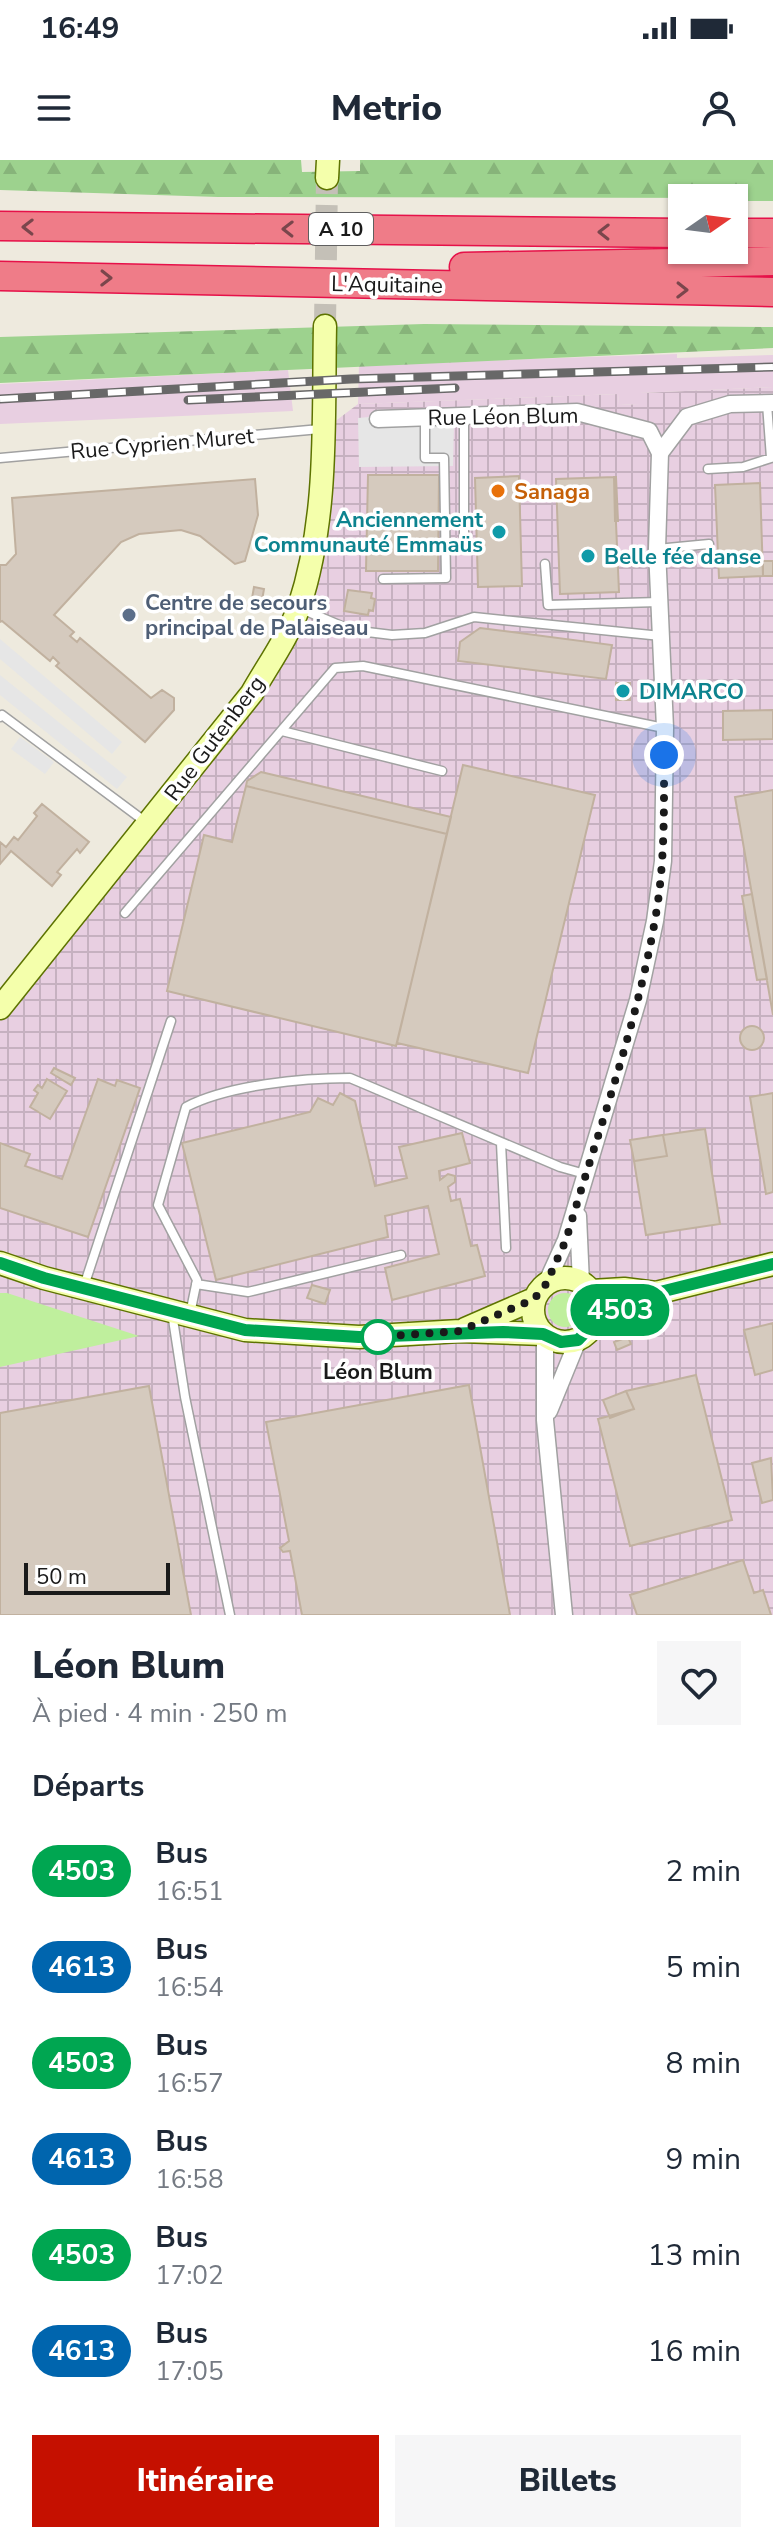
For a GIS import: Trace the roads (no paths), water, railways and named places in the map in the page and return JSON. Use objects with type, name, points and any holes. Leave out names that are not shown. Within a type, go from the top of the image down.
[{"type":"highway","name":"A 10","points":[[0,226],[668,233]]},
{"type":"highway","points":[[748,233],[773,233]]},
{"type":"highway","points":[[269,281],[318,270],[773,261]]},
{"type":"highway","name":"L'Aquitaine","points":[[0,276],[773,292]]},
{"type":"street","name":"Rue Gutenberg","points":[[0,1008],[252,693],[298,607],[320,511],[325,429],[325,326]]},
{"type":"street","points":[[564,1615],[545,1420],[544,1335],[533,1318],[540,1292],[566,1240],[638,1000],[655,921],[663,861],[665,728],[657,549],[660,453],[687,417],[730,404],[770,403]]},
{"type":"street","name":"Rue Léon Blum","points":[[378,419],[589,414],[649,431],[660,453]]},
{"type":"street","points":[[577,1203],[586,1287],[597,1311],[595,1322]]},
{"type":"street","points":[[545,1420],[578,1340],[595,1322],[656,1293],[773,1264]]},
{"type":"street","points":[[6,1269],[245,1330],[359,1337],[460,1331],[544,1335],[561,1342],[578,1340]]},
{"type":"street","points":[[460,1331],[563,1278],[586,1287],[656,1293]]},
{"type":"lane","points":[[708,469],[743,467],[771,458],[770,403]]},
{"type":"lane","points":[[383,579],[446,578],[444,458],[425,458],[425,418]]},
{"type":"lane","points":[[464,418],[464,547]]},
{"type":"lane","name":"Rue Cyprien Muret","points":[[0,458],[325,429]]},
{"type":"lane","points":[[657,549],[709,544]]},
{"type":"lane","points":[[545,564],[548,605],[659,602]]},
{"type":"lane","points":[[298,607],[351,630],[392,635],[425,633],[474,617],[661,636]]},
{"type":"lane","points":[[125,913],[335,668],[363,666],[665,728]]},
{"type":"lane","points":[[1,715],[147,823]]},
{"type":"lane","points":[[282,731],[442,771]]},
{"type":"lane","points":[[83,1289],[171,1021]]},
{"type":"lane","points":[[230,1615],[185,1397],[180,1315],[197,1280],[158,1205],[186,1107],[205,1097],[317,1078],[350,1078],[501,1143],[585,1174]]},
{"type":"lane","points":[[501,1143],[506,1248]]},
{"type":"lane","points":[[196,1284],[248,1292],[401,1255]]},
{"type":"tunnel","points":[[325,326],[327,178]]},
{"type":"railway","points":[[0,399],[351,379],[773,367]]},
{"type":"railway","points":[[188,400],[455,388]]},
{"type":"place","name":"Sanaga","points":[[498,491]]},
{"type":"place","name":"Anciennement Communauté Emmaüs","points":[[499,532]]},
{"type":"place","name":"Belle fée danse","points":[[588,556]]},
{"type":"place","name":"Centre de secours principal de Palaiseau","points":[[129,615]]},
{"type":"place","name":"DIMARCO","points":[[623,691]]},
{"type":"place","name":"Léon Blum","points":[[378,1337]]}]
